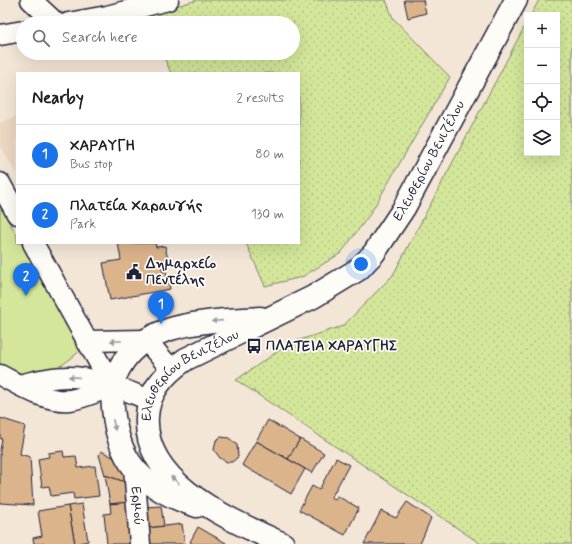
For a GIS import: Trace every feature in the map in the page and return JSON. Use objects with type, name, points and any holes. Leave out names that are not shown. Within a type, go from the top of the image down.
[{"type":"main road","name":"Ελευθερίου Βενιζέλου","points":[[218,511],[191,494],[164,471],[151,450],[146,425],[150,400],[160,381],[171,369],[202,350],[313,297],[345,279],[359,269],[374,253],[404,208],[516,0]]},
{"type":"main road","name":"Ελευθερίου Βενιζέλου","points":[[218,511],[174,499],[152,486],[134,468],[120,446],[116,434],[113,421],[112,386],[126,359],[146,340],[174,326],[191,323],[270,317]]},
{"type":"main road","points":[[218,511],[283,544]]},
{"type":"street","points":[[31,0],[48,16]]},
{"type":"street","points":[[107,16],[168,0]]},
{"type":"street","points":[[0,35],[16,32]]},
{"type":"street","points":[[0,183],[16,212]]},
{"type":"street","points":[[34,244],[112,386],[150,400]]},
{"type":"street","points":[[86,341],[146,340],[171,369]]},
{"type":"street","points":[[0,375],[49,398],[69,400],[112,386]]},
{"type":"street","name":"Ερμού","points":[[134,468],[140,544]]},
{"type":"shaded area","points":[[16,116],[16,173],[0,145],[0,123]]},
{"type":"green space","points":[[197,0],[386,0],[393,18],[450,77],[370,214],[341,253],[302,277],[265,286],[246,244],[300,244],[300,72],[171,72],[165,60],[300,60],[300,16],[145,15]]},
{"type":"green space","points":[[539,0],[572,0],[572,544],[481,544],[236,380],[290,343],[343,326],[393,275],[524,28],[524,156],[560,156],[560,12],[533,12]]},
{"type":"green space","points":[[0,206],[16,233],[16,244],[22,244],[83,348],[58,368],[29,381],[0,365]]},
{"type":"building","points":[[404,0],[423,0],[426,13],[408,18]]},
{"type":"building","name":"Δημαρχείο Πεντέλης","points":[[118,244],[155,244],[156,247],[165,246],[168,260],[160,261],[163,272],[166,271],[170,289],[110,300],[103,263],[121,260]]},
{"type":"building","points":[[0,418],[25,426],[20,454],[30,457],[33,505],[0,503],[0,450],[2,439],[0,438]]},
{"type":"building","points":[[268,420],[300,439],[288,459],[256,441]]},
{"type":"building","points":[[221,437],[229,438],[237,445],[238,457],[232,462],[227,462],[220,458],[214,450],[216,440]]},
{"type":"building","points":[[300,439],[324,453],[312,473],[288,459]]},
{"type":"building","points":[[256,441],[305,469],[291,494],[242,465]]},
{"type":"building","points":[[63,451],[64,457],[76,456],[78,468],[95,466],[99,496],[74,499],[73,493],[51,496],[49,486],[42,487],[38,459],[49,457],[48,453]]},
{"type":"building","points":[[101,451],[123,462],[126,470],[125,482],[105,475],[99,455]]},
{"type":"building","points":[[336,458],[349,465],[331,498],[335,500],[337,496],[359,508],[345,535],[299,510],[312,486],[319,490]]},
{"type":"building","points":[[105,475],[125,482],[129,486],[130,502],[110,504]]},
{"type":"building","points":[[130,502],[134,544],[107,544],[104,514],[111,513],[110,504]]},
{"type":"building","points":[[407,502],[431,518],[420,544],[364,544],[381,511],[396,518]]},
{"type":"building","points":[[82,504],[88,541],[75,544],[68,506]]},
{"type":"building","points":[[68,506],[75,544],[34,544],[33,538],[42,536],[38,511]]},
{"type":"building","points":[[161,506],[164,526],[148,528],[145,507]]},
{"type":"building","points":[[182,524],[185,544],[150,544],[148,528]]},
{"type":"building","points":[[198,527],[226,543],[193,544],[190,542]]},
{"type":"place","name":"Δημαρχείο Πεντέλης","points":[[134,272]]},
{"type":"place","name":"Πλατεία Χαραυγής","points":[[26,296]]},
{"type":"place","name":"ΧΑΡΑΥΓΗ","points":[[161,324]]},
{"type":"place","name":"ΠΛΑΤΕΙΑ ΧΑΡΑΥΓΗΣ","points":[[254,346]]}]
